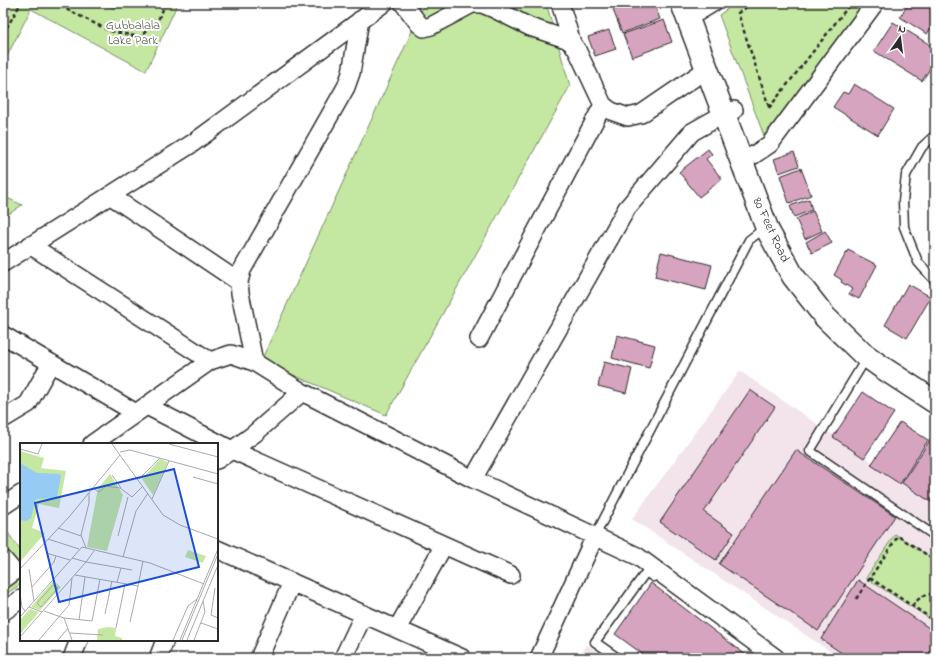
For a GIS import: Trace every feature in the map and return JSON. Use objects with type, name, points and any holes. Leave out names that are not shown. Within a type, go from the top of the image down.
[{"type":"main road","name":"80 Feet Road","points":[[697,5],[707,69],[752,156],[779,226],[796,259],[817,289],[851,327],[869,344],[935,389]]},
{"type":"main road","name":"80 Feet Road","points":[[697,5],[729,112],[767,226],[793,276],[808,296],[843,335],[882,368],[935,402]]},
{"type":"street","points":[[3,263],[193,143],[384,3]]},
{"type":"street","points":[[403,3],[419,24],[424,28],[431,26],[472,4],[482,4],[530,27],[566,39],[572,43]]},
{"type":"street","points":[[560,3],[572,43],[577,50],[603,105],[611,111],[628,117],[641,114],[707,69]]},
{"type":"street","points":[[752,156],[770,144],[875,3]]},
{"type":"street","points":[[254,362],[240,294],[239,282],[242,270],[346,87],[352,74],[360,20]]},
{"type":"street","points":[[479,339],[603,105]]},
{"type":"street","points":[[473,479],[627,208],[692,132],[729,112]]},
{"type":"street","points":[[111,196],[239,282]]},
{"type":"street","points":[[30,246],[210,361]]},
{"type":"street","points":[[3,335],[51,364],[142,409],[217,443]]},
{"type":"street","points":[[93,443],[210,361],[232,354],[254,362],[302,392],[473,479],[637,556],[776,658]]},
{"type":"street","points":[[3,419],[28,404],[51,364]]},
{"type":"street","points":[[218,459],[254,434],[302,392]]},
{"type":"street","points":[[218,444],[511,575]]},
{"type":"street","points":[[3,506],[20,495]]},
{"type":"street","points":[[538,658],[595,536]]},
{"type":"street","points":[[397,629],[444,545]]},
{"type":"street","points":[[218,549],[397,629],[443,654],[462,658]]},
{"type":"street","points":[[3,559],[14,572],[3,580]]},
{"type":"street","points":[[259,658],[292,582]]},
{"type":"street","points":[[3,612],[20,600]]},
{"type":"street","points":[[343,658],[364,614]]},
{"type":"street","points":[[72,658],[79,641]]},
{"type":"street","points":[[158,658],[165,641]]},
{"type":"lane","points":[[935,135],[922,147],[906,175],[903,201],[904,227],[912,248],[918,262],[935,281]]},
{"type":"lane","points":[[595,536],[749,240],[767,226]]},
{"type":"lane","points":[[867,356],[810,451],[935,536]]},
{"type":"lane","points":[[618,658],[595,642],[646,572],[763,658]]},
{"type":"path","points":[[3,34],[21,3]]},
{"type":"path","points":[[54,3],[110,31],[140,37],[159,18],[166,3]]},
{"type":"path","points":[[752,3],[738,13],[769,108],[851,3]]},
{"type":"path","points":[[856,599],[898,536],[935,560]]},
{"type":"path","points":[[870,578],[935,621]]},
{"type":"path","points":[[912,606],[920,598],[929,594],[935,595]]},
{"type":"shaded area","points":[[740,371],[935,505],[935,658],[840,658],[632,519]]},
{"type":"shaded area","points":[[586,644],[606,658],[580,658]]},
{"type":"green space","name":"Gubbalala Lake Park","points":[[3,3],[178,3],[146,71],[31,9],[3,64]]},
{"type":"green space","points":[[426,3],[546,3],[570,86],[386,415],[261,361]]},
{"type":"green space","points":[[736,3],[866,3],[764,136],[719,15]]},
{"type":"green space","points":[[3,196],[22,205],[3,218]]},
{"type":"green space","points":[[3,526],[20,550],[20,585],[3,596]]},
{"type":"green space","points":[[895,534],[935,560],[935,622],[866,578]]},
{"type":"water","points":[[103,3],[147,3],[113,8]]},
{"type":"building","points":[[612,3],[626,3],[614,8]]},
{"type":"building","points":[[632,3],[654,3],[660,19],[622,33],[613,10]]},
{"type":"building","points":[[909,3],[935,3],[935,21],[927,34],[900,17]]},
{"type":"building","points":[[664,20],[672,42],[632,57],[623,34]]},
{"type":"building","points":[[893,22],[935,48],[935,61],[922,81],[874,51]]},
{"type":"building","points":[[609,30],[616,49],[595,56],[588,37]]},
{"type":"building","points":[[854,84],[894,109],[878,135],[833,107],[843,92],[848,94]]},
{"type":"building","points":[[708,149],[712,154],[706,159],[722,179],[699,197],[679,172]]},
{"type":"building","points":[[794,152],[799,166],[779,173],[774,159]]},
{"type":"building","points":[[801,168],[811,195],[789,203],[780,176]]},
{"type":"building","points":[[809,199],[812,210],[794,217],[790,206]]},
{"type":"building","points":[[813,211],[822,231],[805,239],[796,219]]},
{"type":"building","points":[[825,231],[832,243],[812,253],[806,242]]},
{"type":"building","points":[[848,250],[877,265],[859,299],[849,294],[852,289],[841,282],[842,280],[834,275]]},
{"type":"building","points":[[661,252],[712,265],[706,290],[655,277]]},
{"type":"building","points":[[908,284],[931,297],[907,338],[885,325]]},
{"type":"building","points":[[617,335],[655,345],[649,368],[612,358]]},
{"type":"building","points":[[604,362],[632,369],[626,393],[598,386]]},
{"type":"building","points":[[750,390],[775,407],[704,512],[734,533],[716,560],[660,522]]},
{"type":"building","points":[[863,392],[894,413],[864,458],[833,437]]},
{"type":"building","points":[[900,422],[928,440],[900,484],[871,465]]},
{"type":"building","points":[[930,440],[935,443],[935,495],[931,502],[902,483]]},
{"type":"building","points":[[796,450],[895,516],[818,631],[719,564]]},
{"type":"building","points":[[858,580],[935,632],[935,658],[849,658],[821,639]]},
{"type":"building","points":[[651,583],[750,658],[648,658],[615,634]]}]
